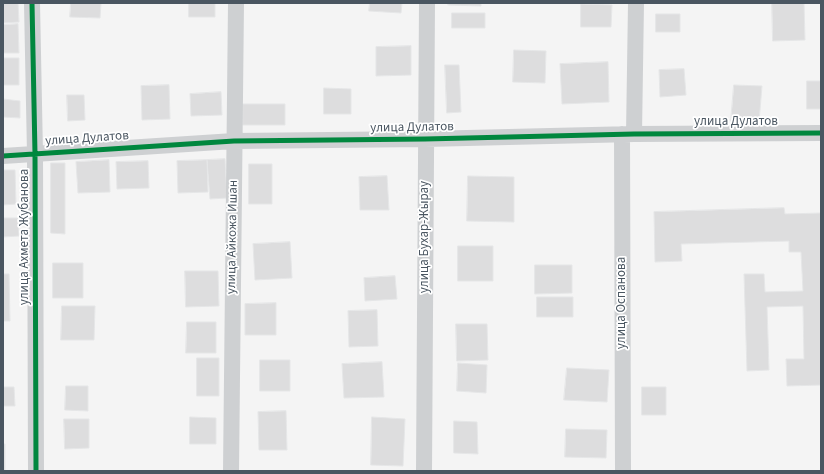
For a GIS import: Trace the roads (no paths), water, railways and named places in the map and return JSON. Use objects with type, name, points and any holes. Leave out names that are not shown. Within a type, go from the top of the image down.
[{"type":"street","name":"улица Ахмета Жубанова","points":[[32,3],[35,154],[36,471]]},
{"type":"street","name":"улица Айкожа Ишан","points":[[231,471],[236,3]]},
{"type":"street","name":"улица Бухар-Жырау","points":[[424,471],[427,3]]},
{"type":"street","name":"улица Оспанова","points":[[623,471],[628,134],[636,3]]},
{"type":"street","name":"улица Дулатов","points":[[3,156],[234,141],[425,139],[628,134],[821,133]]}]
